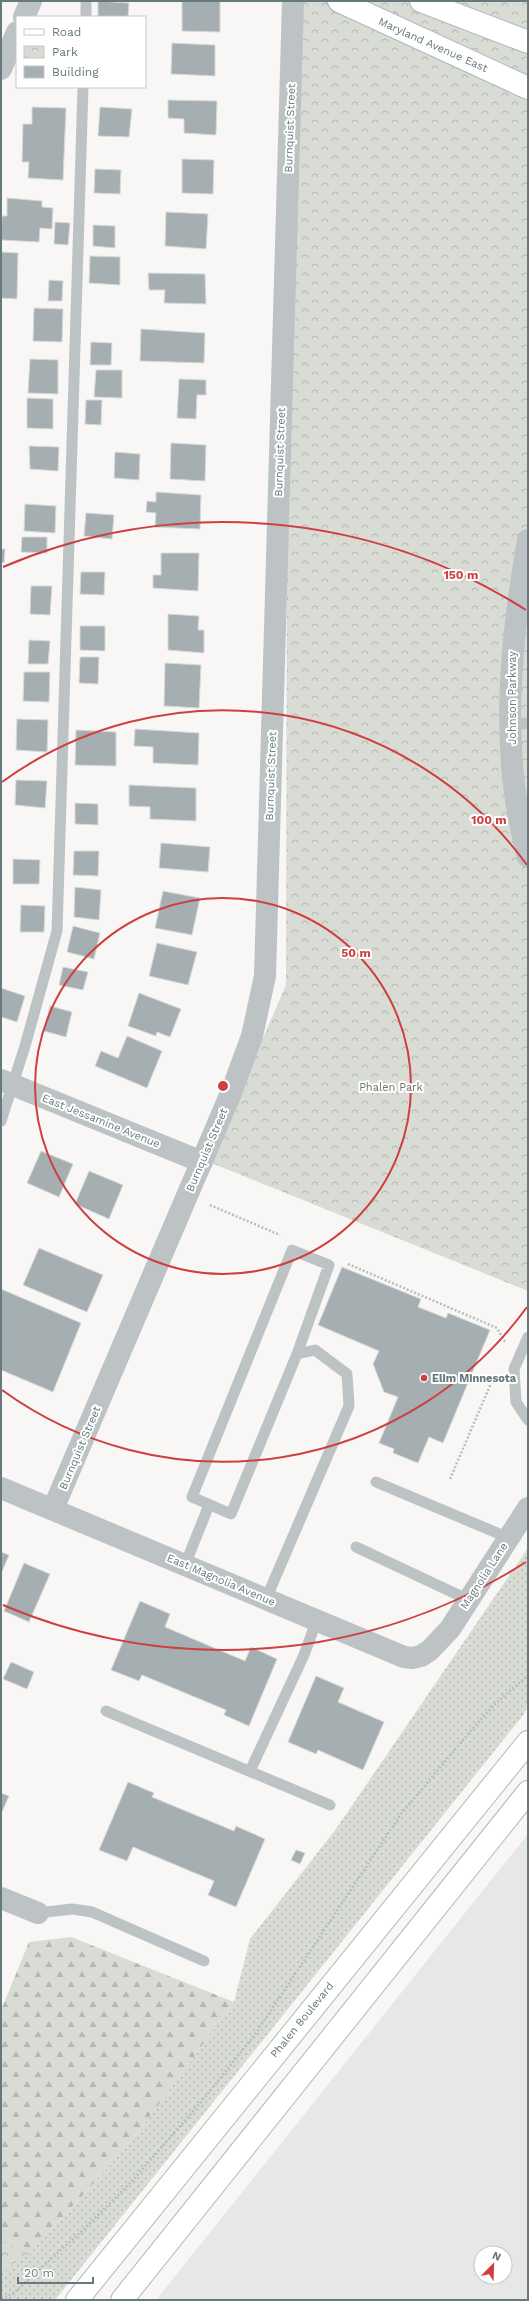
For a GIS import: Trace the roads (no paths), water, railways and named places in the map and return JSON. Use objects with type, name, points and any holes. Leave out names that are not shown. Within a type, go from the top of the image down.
[{"type":"main road","name":"Maryland Avenue East","points":[[339,1],[528,88]]},
{"type":"main road","points":[[420,1],[528,42]]},
{"type":"main road","name":"Phalen Boulevard","points":[[77,2300],[528,1742]]},
{"type":"main road","points":[[122,2300],[528,1792]]},
{"type":"street","points":[[24,16],[31,1]]},
{"type":"street","name":"Burnquist Street","points":[[53,1509],[231,1093],[252,1036],[266,976],[293,1]]},
{"type":"street","name":"Johnson Parkway","points":[[528,540],[517,604],[512,658],[520,724],[513,776],[528,857]]},
{"type":"street","name":"East Jessamine Avenue","points":[[6,1082],[202,1162]]},
{"type":"street","name":"East Magnolia Avenue","points":[[1,1488],[266,1599],[316,1622],[404,1657],[412,1658],[421,1656],[439,1642]]},
{"type":"street","name":"Magnolia Lane","points":[[439,1642],[450,1629],[528,1508]]},
{"type":"street","points":[[1,1898],[38,1913]]},
{"type":"lane","points":[[86,1],[86,16]]},
{"type":"lane","points":[[1,1121],[6,1082],[25,1046],[57,931],[84,88]]},
{"type":"lane","points":[[292,1250],[329,1265],[297,1354],[231,1514],[192,1497],[292,1250]]},
{"type":"lane","points":[[528,1337],[514,1369],[516,1402],[528,1420]]},
{"type":"lane","points":[[266,1599],[349,1406],[347,1374],[315,1350],[297,1354]]},
{"type":"lane","points":[[376,1482],[509,1538]]},
{"type":"lane","points":[[186,1565],[209,1505]]},
{"type":"lane","points":[[356,1547],[469,1600]]},
{"type":"lane","points":[[250,1772],[304,1655],[316,1622]]},
{"type":"lane","points":[[106,1711],[330,1805]]},
{"type":"lane","points":[[38,1913],[72,1909],[92,1912],[204,1961]]},
{"type":"place","name":"Elim Minnesota","points":[[424,1378]]},
{"type":"park label","name":"Phalen Park","points":[[391,1087]]}]
